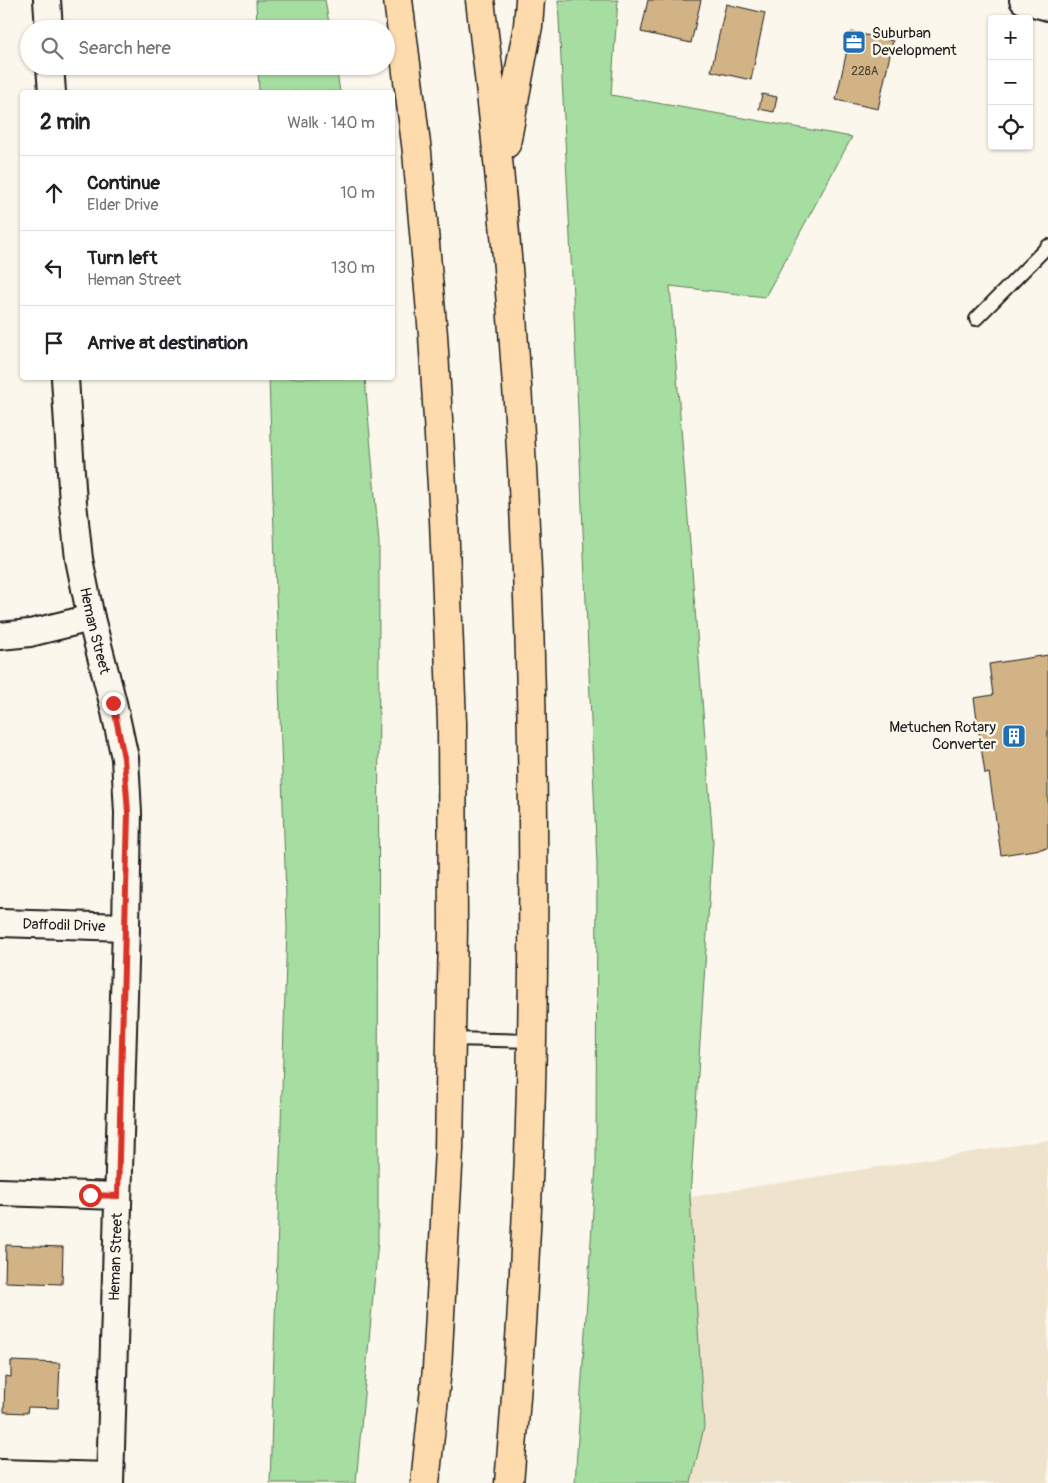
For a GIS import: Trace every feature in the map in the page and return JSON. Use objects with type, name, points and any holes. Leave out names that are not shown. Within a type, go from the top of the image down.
[{"type":"highway","points":[[398,0],[417,152],[433,335],[444,520],[452,733],[453,928],[449,1150],[437,1359],[425,1483]]},
{"type":"highway","points":[[480,0],[500,176],[513,336],[529,572],[533,710],[533,1041],[522,1319],[509,1483]]},
{"type":"highway","points":[[500,176],[528,26],[530,0]]},
{"type":"street","points":[[47,0],[48,20]]},
{"type":"street","points":[[1024,0],[1048,7]]},
{"type":"street","points":[[51,75],[52,90]]},
{"type":"street","name":"Heman Street","points":[[65,380],[73,503],[80,559],[91,618],[113,703],[124,758],[128,813],[110,1480]]},
{"type":"street","points":[[0,636],[30,633],[91,618]]},
{"type":"street","name":"Daffodil Drive","points":[[0,923],[126,927]]},
{"type":"street","points":[[0,1192],[118,1196]]},
{"type":"street","points":[[0,1473],[110,1480]]},
{"type":"lane","points":[[976,319],[1048,246]]},
{"type":"lane","points":[[451,1039],[533,1041]]},
{"type":"shaded area","points":[[1048,1140],[1048,1483],[691,1483],[704,1427],[690,1197]]},
{"type":"green space","points":[[256,0],[325,0],[328,20],[257,20]]},
{"type":"green space","points":[[558,0],[618,0],[611,95],[852,137],[765,297],[670,286],[713,841],[690,1197],[704,1427],[691,1483],[575,1483],[596,1165],[597,864],[574,316]]},
{"type":"green space","points":[[258,75],[337,75],[340,90],[259,90]]},
{"type":"green space","points":[[269,380],[365,380],[379,543],[378,1241],[356,1483],[270,1483],[287,928]]},
{"type":"building","points":[[648,0],[701,0],[691,43],[641,32]]},
{"type":"building","points":[[726,4],[765,13],[751,80],[711,71]]},
{"type":"building","points":[[851,32],[893,41],[878,109],[836,100]]},
{"type":"building","points":[[762,94],[777,97],[774,112],[759,109]]},
{"type":"building","name":"Metuchen Rotary Converter","points":[[1048,655],[1048,848],[1001,855],[989,773],[985,774],[974,698],[993,695],[989,664]]},
{"type":"building","points":[[6,1245],[63,1247],[62,1284],[5,1282]]},
{"type":"building","points":[[11,1361],[60,1363],[58,1408],[28,1407],[27,1413],[4,1412],[5,1376],[11,1377]]},
{"type":"place","name":"Suburban Development","points":[[854,42]]},
{"type":"place","name":"Metuchen Rotary Converter","points":[[1014,736]]},
{"type":"route","points":[[90,1195],[118,1196],[128,813],[124,758],[113,703]]}]
